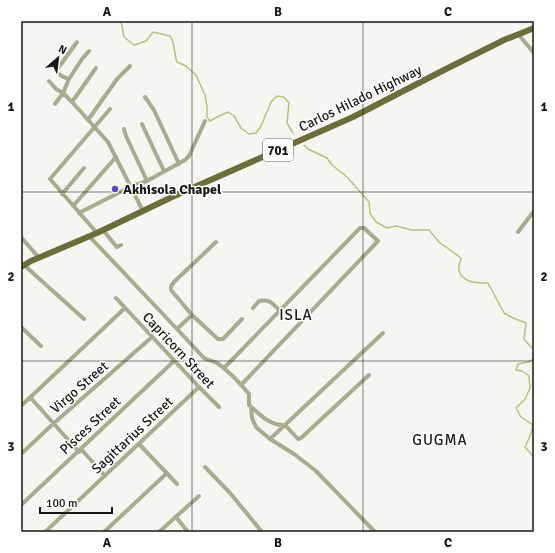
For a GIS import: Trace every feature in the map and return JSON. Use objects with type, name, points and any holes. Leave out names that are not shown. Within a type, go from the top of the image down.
[{"type":"main road","name":"Carlos Hilado Highway","points":[[23,266],[353,117],[444,70],[518,34],[534,28]]},
{"type":"street","points":[[518,34],[534,53]]},
{"type":"street","points":[[69,79],[63,77],[56,71],[77,42]]},
{"type":"street","points":[[55,104],[63,93],[69,79],[89,51]]},
{"type":"street","points":[[88,120],[118,79],[130,66]]},
{"type":"street","points":[[72,102],[96,68]]},
{"type":"street","points":[[49,81],[72,102],[108,142],[142,211]]},
{"type":"street","points":[[145,97],[154,110],[179,164]]},
{"type":"street","points":[[97,233],[50,180],[50,178],[110,109]]},
{"type":"street","points":[[79,213],[130,187],[147,181],[185,160],[189,156],[205,121]]},
{"type":"street","points":[[142,124],[164,171]]},
{"type":"street","points":[[124,129],[147,181]]},
{"type":"street","points":[[73,206],[116,157]]},
{"type":"street","points":[[62,194],[84,168]]},
{"type":"street","points":[[518,232],[534,211]]},
{"type":"street","points":[[224,368],[360,228],[364,228],[378,241],[241,385]]},
{"type":"street","points":[[104,230],[117,247],[120,245]]},
{"type":"street","points":[[89,236],[205,359],[215,361],[250,394],[249,405],[251,407],[253,422],[256,427],[270,439],[294,454],[316,471],[375,532]]},
{"type":"street","points":[[21,237],[39,258]]},
{"type":"street","points":[[216,242],[171,286],[171,290],[192,315],[217,339],[223,339],[242,319]]},
{"type":"street","points":[[23,266],[84,319]]},
{"type":"street","name":"Capricorn Street","points":[[116,298],[219,407]]},
{"type":"street","points":[[253,308],[259,301],[268,300],[280,311]]},
{"type":"street","points":[[21,406],[124,308]]},
{"type":"street","points":[[177,329],[192,315]]},
{"type":"street","points":[[21,327],[41,346]]},
{"type":"street","points":[[270,439],[383,333]]},
{"type":"street","name":"Virgo Street","points":[[21,454],[152,337]]},
{"type":"street","name":"Pisces Street","points":[[21,505],[174,361]]},
{"type":"street","points":[[251,407],[273,424],[285,425],[296,438],[300,439],[369,375]]},
{"type":"street","name":"Sagittarius Street","points":[[45,532],[199,387]]},
{"type":"street","points":[[30,397],[53,424],[105,476]]},
{"type":"street","points":[[139,444],[177,484]]},
{"type":"street","points":[[205,467],[230,493],[262,532]]},
{"type":"street","points":[[104,532],[167,473]]},
{"type":"street","points":[[159,532],[199,496]]},
{"type":"street","points":[[176,517],[188,532]]},
{"type":"waterway","points":[[121,21],[124,37],[134,45],[146,41],[153,32],[170,36],[173,42],[177,62],[186,66],[196,75],[205,95],[207,117],[210,121],[228,112],[234,116],[241,128],[249,134],[256,133],[261,126],[271,102],[277,96],[284,97],[289,103],[287,123],[293,133]]},
{"type":"waterway","points":[[304,145],[308,149],[327,158],[332,165],[347,177],[369,202],[370,213],[376,222],[387,228],[396,226],[412,230],[429,230],[439,242],[461,258],[459,268],[461,275],[471,282],[488,283],[504,313],[526,323],[524,339],[534,349]]},
{"type":"waterway","points":[[534,359],[518,364],[516,370],[522,371],[529,376],[530,388],[525,399],[516,408],[521,417],[533,425],[525,447],[534,457]]},
{"type":"place","name":"Akhisola Chapel","points":[[115,189]]},
{"type":"district","name":"ISLA","points":[[296,315]]},
{"type":"district","name":"GUGMA","points":[[440,440]]}]
